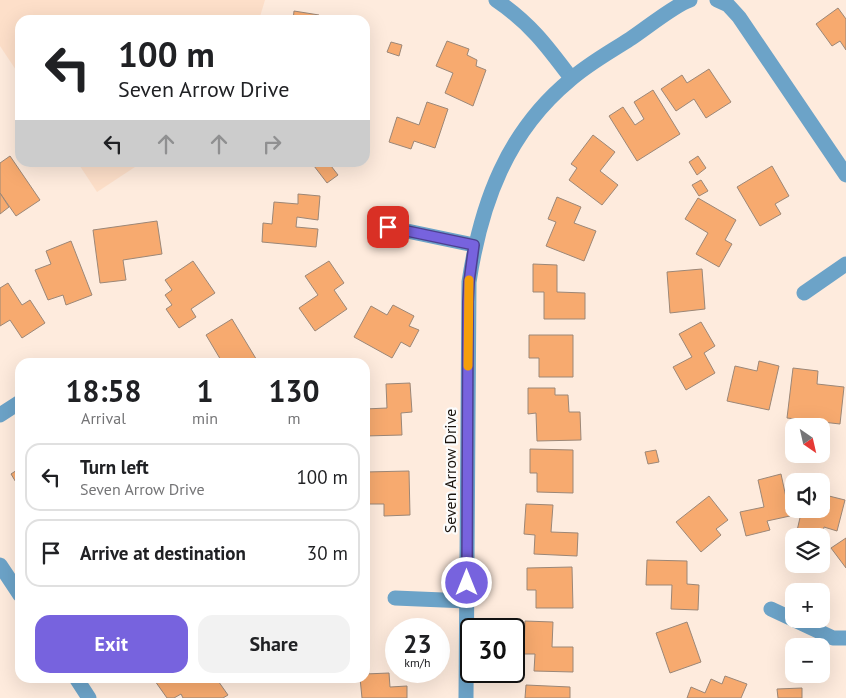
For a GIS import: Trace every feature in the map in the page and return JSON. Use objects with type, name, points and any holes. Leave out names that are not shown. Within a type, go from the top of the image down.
[{"type":"street","points":[[496,0],[520,17],[539,36],[571,78]]},
{"type":"street","name":"Seven Arrow Drive","points":[[466,698],[468,302],[474,245],[482,218],[504,162],[522,131],[544,103],[571,78],[690,0]]},
{"type":"street","points":[[717,0],[728,5],[739,17],[846,175]]},
{"type":"street","points":[[388,227],[474,245]]},
{"type":"street","points":[[804,293],[846,264]]},
{"type":"street","points":[[0,415],[15,405]]},
{"type":"street","points":[[0,565],[15,588]]},
{"type":"street","points":[[395,598],[467,602]]},
{"type":"street","points":[[771,609],[833,638],[846,638]]},
{"type":"street","points":[[79,683],[89,698]]},
{"type":"shaded area","points":[[0,0],[265,0],[260,15],[15,15],[15,68],[0,46]]},
{"type":"shaded area","points":[[81,167],[135,167],[97,192]]},
{"type":"building","points":[[838,8],[846,19],[846,50],[840,41],[832,46],[816,24]]},
{"type":"building","points":[[294,11],[319,15],[294,15]]},
{"type":"building","points":[[447,41],[469,49],[467,55],[477,60],[476,66],[486,70],[473,106],[445,93],[453,73],[436,66]]},
{"type":"building","points":[[391,42],[402,45],[399,56],[387,52]]},
{"type":"building","points":[[709,69],[731,102],[706,118],[694,99],[676,111],[661,89],[682,75],[687,83]]},
{"type":"building","points":[[653,90],[680,134],[637,161],[609,116],[623,107],[635,125],[644,119],[634,102]]},
{"type":"building","points":[[427,102],[448,109],[435,148],[414,141],[411,149],[389,142],[397,117],[419,125]]},
{"type":"building","points":[[593,135],[615,152],[600,171],[618,185],[602,205],[569,180],[577,168],[571,164]]},
{"type":"building","points":[[10,156],[15,163],[15,167],[18,167],[40,200],[16,216],[0,193],[0,163]]},
{"type":"building","points":[[698,156],[706,168],[697,175],[689,162]]},
{"type":"building","points":[[772,166],[789,196],[775,204],[781,214],[760,226],[737,187]]},
{"type":"building","points":[[315,167],[332,167],[338,175],[327,183]]},
{"type":"building","points":[[701,180],[708,191],[699,196],[692,185]]},
{"type":"building","points":[[0,193],[9,207],[0,214]]},
{"type":"building","points":[[298,194],[320,196],[318,220],[297,217],[296,227],[318,229],[316,247],[262,242],[263,223],[272,224],[274,202],[298,204]]},
{"type":"building","points":[[557,197],[581,207],[574,223],[596,231],[584,261],[546,246],[556,222],[548,219]]},
{"type":"building","points":[[698,198],[736,220],[725,240],[732,244],[719,267],[696,254],[708,233],[685,219]]},
{"type":"building","points":[[157,221],[162,254],[123,260],[126,280],[100,283],[93,230]]},
{"type":"building","points":[[71,241],[92,295],[66,305],[63,295],[48,300],[35,270],[51,264],[46,251]]},
{"type":"building","points":[[193,261],[215,293],[191,309],[196,317],[179,328],[166,309],[172,305],[165,295],[172,290],[165,280]]},
{"type":"building","points":[[329,261],[344,283],[334,290],[347,309],[315,331],[299,308],[318,295],[305,276]]},
{"type":"building","points":[[533,264],[557,265],[557,292],[585,293],[585,319],[544,319],[544,292],[533,292]]},
{"type":"building","points":[[702,269],[705,309],[670,313],[667,272]]},
{"type":"building","points":[[8,283],[22,305],[30,300],[45,323],[22,338],[10,320],[0,326],[0,288]]},
{"type":"building","points":[[393,305],[414,316],[409,326],[419,330],[410,347],[401,342],[392,358],[354,337],[371,306],[387,315]]},
{"type":"building","points":[[232,319],[256,358],[220,358],[206,335]]},
{"type":"building","points":[[701,322],[715,346],[704,353],[715,373],[686,390],[673,367],[692,357],[679,334]]},
{"type":"building","points":[[529,335],[573,335],[573,377],[539,377],[539,358],[529,358]]},
{"type":"building","points":[[759,361],[779,366],[769,410],[727,401],[735,366],[757,371]]},
{"type":"building","points":[[793,368],[818,371],[817,384],[844,387],[840,424],[830,423],[830,418],[787,418]]},
{"type":"building","points":[[410,383],[412,412],[401,413],[402,435],[370,436],[370,409],[387,408],[386,384]]},
{"type":"building","points":[[528,388],[555,388],[555,395],[568,395],[569,412],[580,412],[581,440],[537,441],[536,413],[528,414]]},
{"type":"building","points":[[530,449],[573,450],[573,493],[537,492],[537,473],[530,473]]},
{"type":"building","points":[[656,450],[659,462],[648,464],[645,452]]},
{"type":"building","points":[[15,471],[15,481],[11,474]]},
{"type":"building","points":[[409,471],[410,515],[384,516],[384,504],[370,504],[370,472]]},
{"type":"building","points":[[781,474],[785,493],[785,517],[767,521],[770,530],[746,536],[740,512],[764,507],[758,480]]},
{"type":"building","points":[[709,496],[728,520],[716,529],[721,535],[701,552],[676,522]]},
{"type":"building","points":[[830,496],[845,500],[837,531],[824,527],[798,528],[800,518],[830,518]]},
{"type":"building","points":[[526,504],[553,505],[551,532],[578,533],[577,556],[534,554],[535,535],[524,534]]},
{"type":"building","points":[[846,538],[846,568],[831,548]]},
{"type":"building","points":[[647,560],[687,561],[687,584],[699,585],[698,610],[671,609],[672,585],[646,585]]},
{"type":"building","points":[[572,567],[573,608],[536,608],[536,590],[527,590],[527,568]]},
{"type":"building","points":[[525,621],[553,622],[552,647],[573,647],[573,672],[534,671],[535,654],[525,654]]},
{"type":"building","points":[[687,622],[701,662],[670,673],[656,633]]},
{"type":"building","points":[[385,673],[385,683],[390,683],[390,687],[407,686],[407,698],[362,698],[360,683],[370,683],[370,674]]},
{"type":"building","points":[[725,676],[747,684],[741,698],[687,698],[691,687],[705,693],[711,679],[722,684]]},
{"type":"building","points":[[156,683],[220,683],[228,695],[223,698],[183,698],[181,694],[174,698],[167,698]]},
{"type":"building","points":[[526,685],[570,687],[570,698],[525,698]]},
{"type":"building","points":[[802,688],[802,698],[778,698],[777,689]]},
{"type":"slow traffic","points":[[468,366],[469,280]]},
{"type":"route","points":[[388,227],[474,245],[468,302],[467,583]]}]
